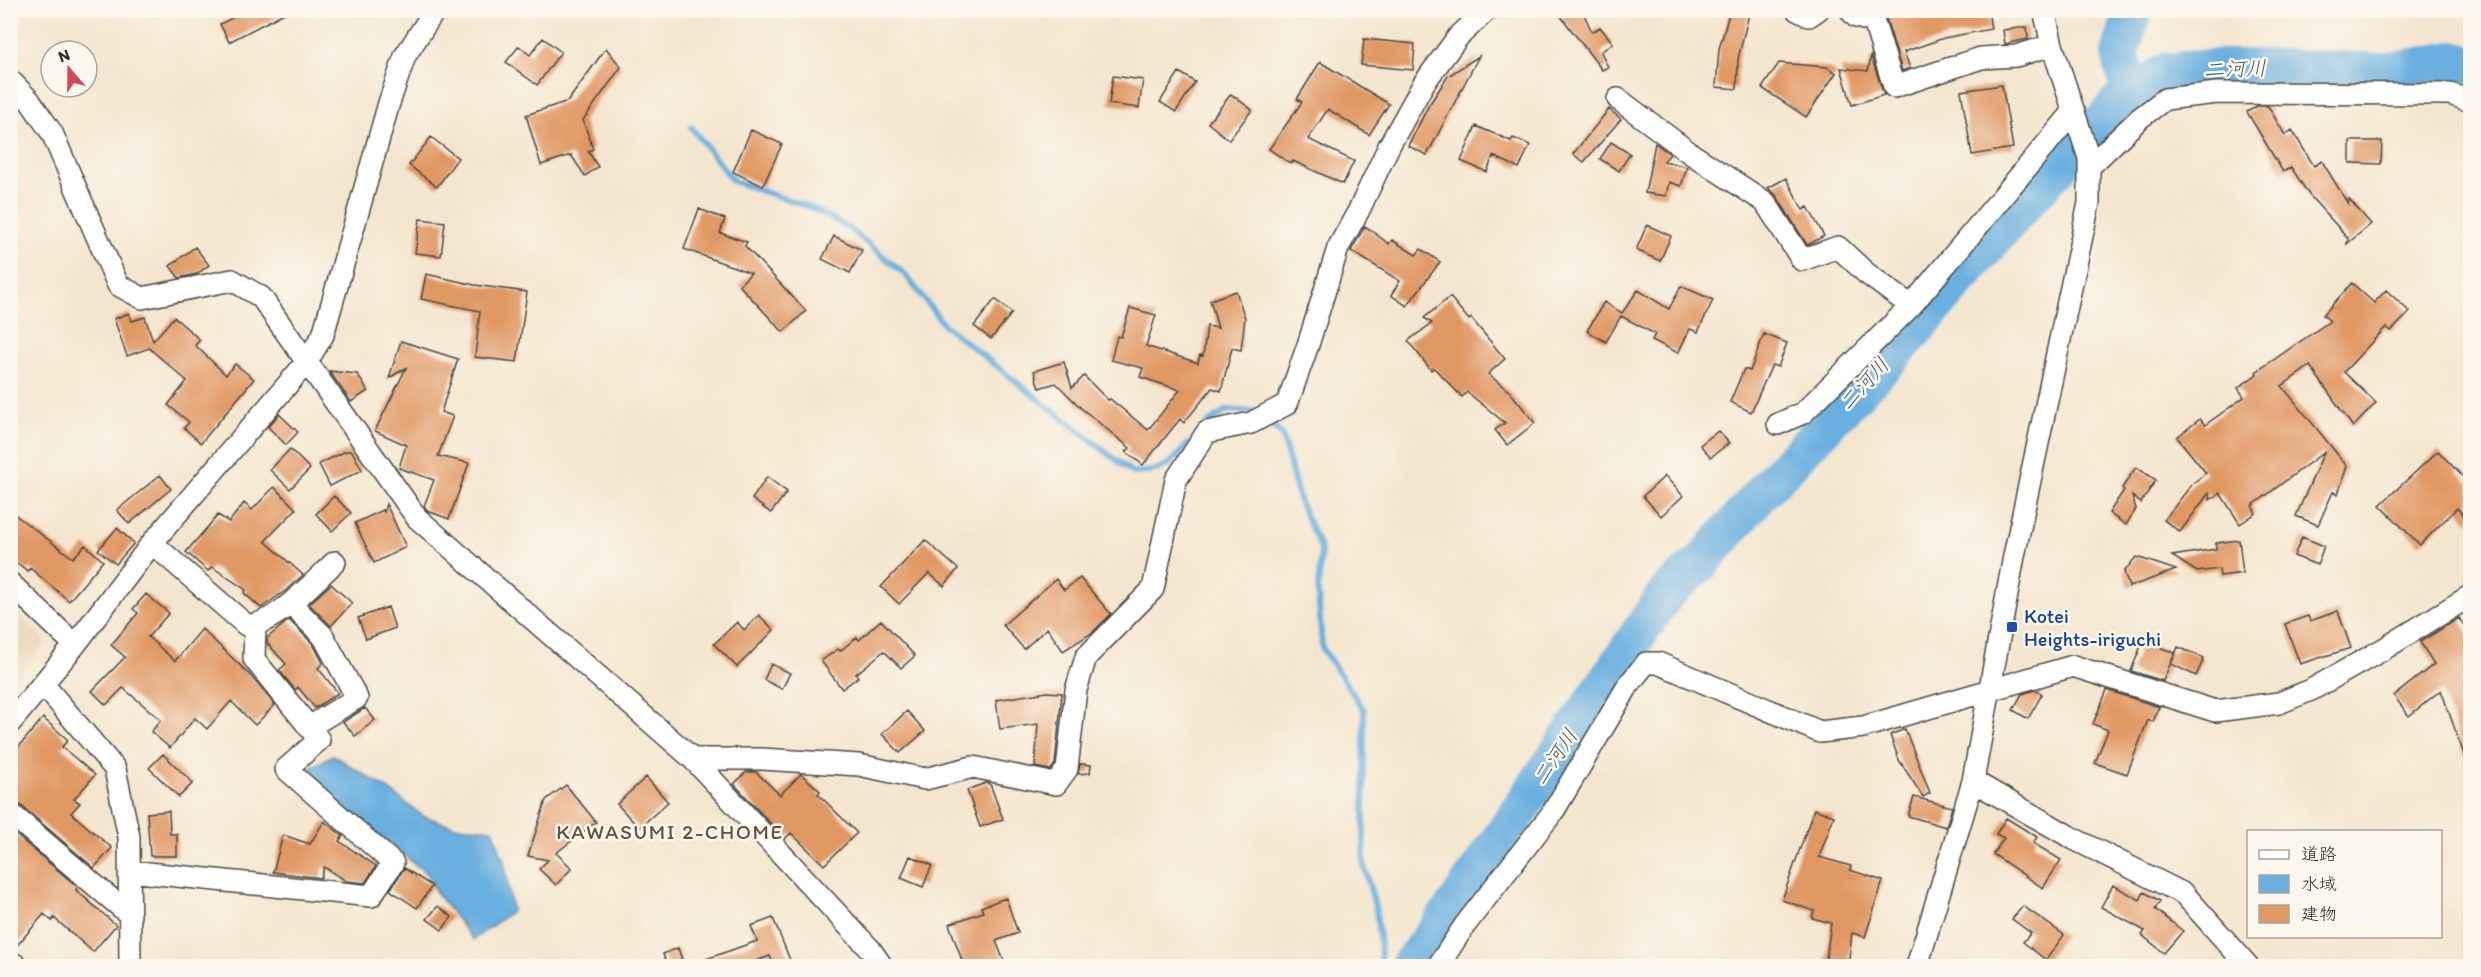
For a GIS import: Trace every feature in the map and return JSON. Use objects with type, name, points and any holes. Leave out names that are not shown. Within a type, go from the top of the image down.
[{"type":"street","points":[[10,723],[75,645],[152,543],[306,363],[323,335],[370,167],[405,56],[435,10]]},
{"type":"street","points":[[693,759],[762,759],[859,765],[925,779],[973,767],[1056,783],[1067,769],[1076,690],[1086,657],[1153,589],[1176,480],[1207,432],[1251,423],[1287,404],[1338,248],[1389,146],[1424,83],[1458,37],[1487,10]]},
{"type":"street","points":[[1797,10],[1809,16],[1818,10]]},
{"type":"street","points":[[1850,10],[1856,17],[1874,22],[1894,87],[1981,58],[2016,56],[2052,45]]},
{"type":"street","points":[[1917,966],[1973,781],[2014,556],[2090,203],[2090,162],[2052,45],[2044,10]]},
{"type":"street","points":[[10,80],[30,101],[52,133],[118,285],[142,298],[232,280],[261,297],[417,518],[693,759],[870,949],[882,966]]},
{"type":"street","points":[[2090,162],[2165,99],[2217,93],[2450,94],[2470,100]]},
{"type":"street","points":[[1618,99],[1690,153],[1765,202],[1802,260],[1838,247],[1866,273],[1911,306]]},
{"type":"street","points":[[1778,423],[1803,413],[1911,306],[2075,116]]},
{"type":"street","points":[[152,543],[246,625],[255,626],[291,604],[334,561]]},
{"type":"street","points":[[10,584],[75,645]]},
{"type":"street","points":[[1438,966],[1465,925],[1553,812],[1629,684],[1646,663],[1658,663],[1820,732],[1863,727],[1990,692],[2073,666],[2216,711],[2279,704],[2311,690],[2470,596]]},
{"type":"street","points":[[291,604],[323,636],[357,698],[309,727]]},
{"type":"street","points":[[129,871],[371,896],[393,863],[286,769],[319,740],[254,659],[255,626]]},
{"type":"street","points":[[43,684],[115,769],[129,837],[130,966]]},
{"type":"street","points":[[1973,781],[2074,839],[2184,894],[2248,966]]},
{"type":"street","points":[[10,813],[130,915]]},
{"type":"street","points":[[10,961],[17,966]]},
{"type":"shaded area","points":[[10,606],[44,637],[44,645],[11,686]]},
{"type":"water","points":[[333,755],[389,790],[423,816],[454,826],[493,829],[505,865],[512,911],[473,940],[437,894],[427,874],[302,773]]},
{"type":"building","points":[[247,10],[290,10],[229,42],[220,24]]},
{"type":"building","points":[[1556,10],[1582,10],[1592,32],[1600,27],[1613,43],[1601,52],[1608,67],[1602,70]]},
{"type":"building","points":[[1730,10],[1750,10],[1738,59],[1737,89],[1716,87],[1719,49]]},
{"type":"building","points":[[1879,10],[1988,10],[1991,29],[1944,38],[1904,52],[1910,68],[1902,71],[1886,18]]},
{"type":"building","points":[[2027,27],[2028,39],[2005,44],[2003,30]]},
{"type":"building","points":[[543,38],[561,52],[537,85],[506,62],[519,46],[530,55]]},
{"type":"building","points":[[1364,39],[1415,44],[1413,70],[1361,65]]},
{"type":"building","points":[[606,48],[621,67],[583,120],[593,149],[588,151],[598,167],[585,176],[571,155],[541,165],[526,115],[568,101]]},
{"type":"building","points":[[1479,56],[1427,155],[1408,146],[1429,105],[1448,76]]},
{"type":"building","points":[[1871,56],[1884,95],[1852,105],[1841,68],[1868,71]]},
{"type":"building","points":[[1320,62],[1389,104],[1369,135],[1328,109],[1308,139],[1354,161],[1343,184],[1293,161],[1291,164],[1269,149],[1302,102],[1297,99]]},
{"type":"building","points":[[1779,63],[1827,67],[1836,73],[1806,117],[1762,88]]},
{"type":"building","points":[[1179,72],[1195,82],[1176,112],[1160,102]]},
{"type":"building","points":[[1113,76],[1143,80],[1139,108],[1109,104]]},
{"type":"building","points":[[2002,85],[2013,148],[1972,155],[1961,91]]},
{"type":"building","points":[[1231,94],[1252,110],[1229,140],[1208,123]]},
{"type":"building","points":[[2257,106],[2268,106],[2285,135],[2292,130],[2314,166],[2322,161],[2348,204],[2349,199],[2371,224],[2347,244],[2348,238],[2309,195],[2291,167],[2283,172],[2247,112]]},
{"type":"building","points":[[1609,109],[1621,119],[1584,162],[1573,154]]},
{"type":"building","points":[[1476,126],[1511,141],[1513,138],[1530,145],[1519,168],[1493,156],[1487,172],[1461,161]]},
{"type":"building","points":[[751,130],[782,144],[763,186],[733,172]]},
{"type":"building","points":[[431,137],[458,158],[437,187],[409,165]]},
{"type":"building","points":[[2350,141],[2382,141],[2381,164],[2350,163]]},
{"type":"building","points":[[1611,142],[1630,154],[1619,171],[1600,159]]},
{"type":"building","points":[[1655,143],[1670,154],[1664,161],[1687,167],[1681,186],[1669,182],[1666,196],[1645,193]]},
{"type":"building","points":[[1786,178],[1803,210],[1808,207],[1824,236],[1807,245],[1776,195],[1768,188]]},
{"type":"building","points":[[699,209],[725,219],[720,233],[747,242],[745,246],[806,311],[783,332],[739,285],[751,273],[684,249]]},
{"type":"building","points":[[420,219],[445,222],[441,256],[415,253]]},
{"type":"building","points":[[1647,225],[1671,236],[1660,261],[1636,250]]},
{"type":"building","points":[[1365,226],[1389,244],[1392,240],[1416,255],[1421,249],[1440,262],[1407,306],[1391,295],[1400,281],[1351,251]]},
{"type":"building","points":[[834,236],[862,250],[850,273],[822,259]]},
{"type":"building","points":[[195,247],[209,265],[197,274],[179,278],[170,266]]},
{"type":"building","points":[[426,274],[475,285],[527,292],[517,362],[475,357],[480,311],[421,299]]},
{"type":"building","points":[[2352,283],[2374,303],[2386,290],[2410,312],[2391,331],[2386,327],[2344,372],[2376,403],[2353,427],[2310,366],[2282,386],[2347,466],[2338,494],[2333,492],[2318,525],[2296,516],[2324,452],[2252,506],[2256,513],[2240,524],[2220,493],[2210,500],[2209,493],[2180,532],[2164,520],[2192,484],[2206,473],[2177,437],[2200,419],[2205,425],[2244,397],[2238,388],[2257,374],[2256,372],[2330,321],[2323,315]]},
{"type":"building","points":[[1681,286],[1713,300],[1698,332],[1690,329],[1678,353],[1652,340],[1655,334],[1621,316],[1606,342],[1587,331],[1604,302],[1622,313],[1638,290],[1669,309]]},
{"type":"building","points":[[1236,291],[1245,318],[1241,350],[1232,348],[1221,391],[1212,388],[1184,423],[1180,419],[1143,465],[1126,452],[1130,448],[1081,408],[1056,383],[1039,388],[1034,371],[1064,362],[1072,388],[1084,376],[1108,400],[1110,399],[1148,430],[1180,390],[1140,377],[1143,368],[1111,360],[1117,336],[1121,337],[1130,308],[1156,315],[1146,346],[1198,363],[1200,355],[1203,356],[1207,326],[1218,328],[1210,300]]},
{"type":"building","points":[[1450,297],[1505,359],[1488,374],[1510,392],[1535,423],[1507,445],[1495,430],[1505,423],[1467,392],[1462,397],[1434,368],[1431,370],[1408,341],[1432,323],[1424,318]]},
{"type":"building","points":[[995,299],[1012,313],[991,339],[974,326]]},
{"type":"building","points":[[129,313],[132,321],[145,317],[153,341],[174,317],[200,340],[195,345],[226,375],[235,364],[254,379],[201,443],[184,428],[189,422],[168,405],[187,381],[149,348],[127,356],[114,319]]},
{"type":"building","points":[[1764,334],[1787,343],[1778,367],[1772,365],[1751,412],[1730,402],[1744,369],[1750,371]]},
{"type":"building","points":[[401,341],[458,359],[441,412],[453,416],[438,456],[469,463],[449,519],[428,511],[424,506],[434,480],[399,468],[406,445],[375,431],[406,368],[389,378]]},
{"type":"building","points":[[329,371],[357,374],[368,391],[351,402]]},
{"type":"building","points":[[279,414],[298,432],[286,445],[268,427]]},
{"type":"building","points":[[1718,431],[1729,443],[1711,457],[1700,445]]},
{"type":"building","points":[[290,449],[310,469],[290,489],[270,470]]},
{"type":"building","points":[[346,451],[352,451],[362,470],[330,486],[319,464]]},
{"type":"building","points":[[2438,451],[2470,484],[2470,523],[2457,508],[2420,545],[2380,505]]},
{"type":"building","points":[[2136,467],[2156,480],[2141,503],[2132,496],[2136,509],[2126,525],[2109,513]]},
{"type":"building","points":[[160,475],[171,489],[129,524],[117,510]]},
{"type":"building","points":[[1665,476],[1683,496],[1661,516],[1643,496]]},
{"type":"building","points":[[767,477],[787,492],[771,513],[752,499]]},
{"type":"building","points":[[274,487],[296,509],[265,541],[303,575],[261,608],[244,593],[246,590],[212,567],[208,571],[186,552],[218,515],[229,522],[244,503],[252,510]]},
{"type":"building","points":[[334,496],[351,513],[332,531],[316,514]]},
{"type":"building","points":[[386,504],[406,547],[374,563],[355,523],[383,510],[384,512]]},
{"type":"building","points":[[10,511],[73,558],[85,545],[103,561],[69,601],[30,568],[28,571],[10,558]]},
{"type":"building","points":[[117,528],[134,543],[116,564],[98,550]]},
{"type":"building","points":[[2302,537],[2324,546],[2317,565],[2294,556]]},
{"type":"building","points":[[925,540],[958,569],[944,586],[929,573],[899,604],[881,587]]},
{"type":"building","points":[[2239,540],[2243,573],[2220,576],[2219,569],[2197,572],[2172,556],[2216,549],[2216,543]]},
{"type":"building","points":[[2136,557],[2176,570],[2129,587],[2124,572]]},
{"type":"building","points":[[1080,578],[1111,614],[1092,633],[1063,651],[1047,628],[1024,649],[1003,625],[1056,579],[1064,590]]},
{"type":"building","points":[[331,584],[352,603],[331,626],[309,604]]},
{"type":"building","points":[[146,594],[169,613],[148,637],[175,661],[202,629],[249,674],[275,705],[255,725],[231,701],[207,729],[195,718],[170,748],[151,732],[161,720],[123,688],[106,705],[92,691],[125,657],[111,645],[138,613],[133,609]]},
{"type":"building","points":[[388,607],[395,628],[366,639],[358,618]]},
{"type":"building","points":[[2338,611],[2351,648],[2300,664],[2285,624],[2308,616],[2310,621]]},
{"type":"building","points":[[759,615],[774,630],[737,667],[714,644],[737,622],[744,630]]},
{"type":"building","points":[[2459,618],[2470,636],[2470,765],[2468,766],[2441,690],[2409,716],[2394,696],[2434,664],[2420,642]]},
{"type":"building","points":[[289,620],[313,644],[323,663],[318,668],[338,693],[315,708],[298,687],[295,690],[279,670],[286,664],[267,643],[267,638]]},
{"type":"building","points":[[881,620],[915,656],[901,668],[884,651],[856,674],[858,677],[842,689],[821,661],[838,649],[840,651],[857,637],[859,640]]},
{"type":"building","points":[[2143,641],[2175,653],[2163,681],[2131,671]]},
{"type":"building","points":[[2178,647],[2204,658],[2196,676],[2171,664]]},
{"type":"building","points":[[771,664],[790,673],[782,689],[764,680]]},
{"type":"building","points":[[2035,690],[2042,694],[2028,719],[2013,710],[2022,694]]},
{"type":"building","points":[[2107,690],[2159,707],[2153,722],[2148,720],[2127,774],[2095,763],[2108,730],[2093,724]]},
{"type":"building","points":[[1047,692],[1062,693],[1055,764],[1051,770],[1035,767],[1038,724],[1000,729],[996,700]]},
{"type":"building","points":[[365,708],[375,720],[355,736],[343,722]]},
{"type":"building","points":[[907,711],[925,731],[900,753],[882,734]]},
{"type":"building","points":[[43,718],[68,740],[62,747],[95,775],[74,799],[80,803],[71,813],[112,848],[94,868],[18,803],[10,801],[10,757]]},
{"type":"building","points":[[1905,729],[1930,793],[1923,797],[1899,760],[1890,735]]},
{"type":"building","points":[[163,754],[193,783],[179,797],[149,768]]},
{"type":"building","points":[[1080,764],[1091,765],[1090,773],[1078,774]]},
{"type":"building","points":[[746,772],[756,772],[780,795],[801,774],[820,791],[818,794],[857,833],[824,865],[791,833],[785,839],[734,784]]},
{"type":"building","points":[[646,777],[668,802],[639,828],[617,804]]},
{"type":"building","points":[[986,783],[990,784],[1003,819],[980,827],[967,790]]},
{"type":"building","points":[[566,785],[596,822],[556,853],[572,868],[556,885],[539,869],[548,860],[528,856],[546,800]]},
{"type":"building","points":[[1914,797],[1952,807],[1946,827],[1908,816]]},
{"type":"building","points":[[1814,809],[1834,816],[1819,857],[1851,866],[1850,870],[1883,881],[1865,937],[1852,933],[1848,966],[1825,966],[1831,923],[1812,918],[1814,911],[1782,900]]},
{"type":"building","points":[[169,811],[170,834],[177,834],[177,856],[150,856],[147,813]]},
{"type":"building","points":[[2006,818],[2037,837],[2033,843],[2061,860],[2043,888],[1993,854],[2004,838],[1996,834]]},
{"type":"building","points":[[324,821],[343,836],[339,841],[376,866],[365,883],[346,881],[324,867],[321,878],[273,872],[283,835],[310,844]]},
{"type":"building","points":[[10,830],[78,887],[76,890],[116,925],[93,952],[54,918],[52,921],[44,914],[14,949],[10,948]]},
{"type":"building","points":[[910,856],[932,865],[923,887],[901,878]]},
{"type":"building","points":[[404,868],[432,886],[417,908],[390,890]]},
{"type":"building","points":[[2113,885],[2140,900],[2144,892],[2160,901],[2155,909],[2183,931],[2164,953],[2142,935],[2145,931],[2101,907]]},
{"type":"building","points":[[1006,898],[1018,933],[996,941],[1006,966],[964,966],[949,924],[983,912],[981,907]]},
{"type":"building","points":[[438,906],[452,917],[442,930],[427,919]]},
{"type":"building","points":[[2023,906],[2064,935],[2046,960],[2023,942],[2031,933],[2012,919]]},
{"type":"building","points":[[773,918],[790,960],[774,966],[770,956],[742,966],[692,966],[692,964],[757,941],[751,926]]},
{"type":"building","points":[[678,948],[684,966],[667,966],[663,954]]},
{"type":"waterway","points":[[2109,114],[2129,89],[2120,54],[2133,10]]},
{"type":"waterway","name":"二河川","points":[[1409,966],[1458,901],[1667,592],[1702,562],[1762,492],[1897,351],[2026,202],[2109,114],[2165,72],[2210,68],[2385,72],[2453,60],[2470,65]]},
{"type":"waterway","points":[[691,127],[733,181],[812,208],[850,229],[905,274],[944,325],[1133,473],[1152,471],[1165,466],[1176,458],[1188,444]]},
{"type":"waterway","points":[[1207,424],[1227,410],[1258,412]]},
{"type":"waterway","points":[[1265,419],[1282,435],[1300,503],[1321,549],[1318,592],[1322,648],[1364,710],[1364,865],[1376,910],[1381,966]]},
{"type":"place","name":"Kotei Heights-iriguchi","points":[[2012,627]]},
{"type":"district","name":"KAWASUMI 2-CHOME","points":[[670,832]]}]
